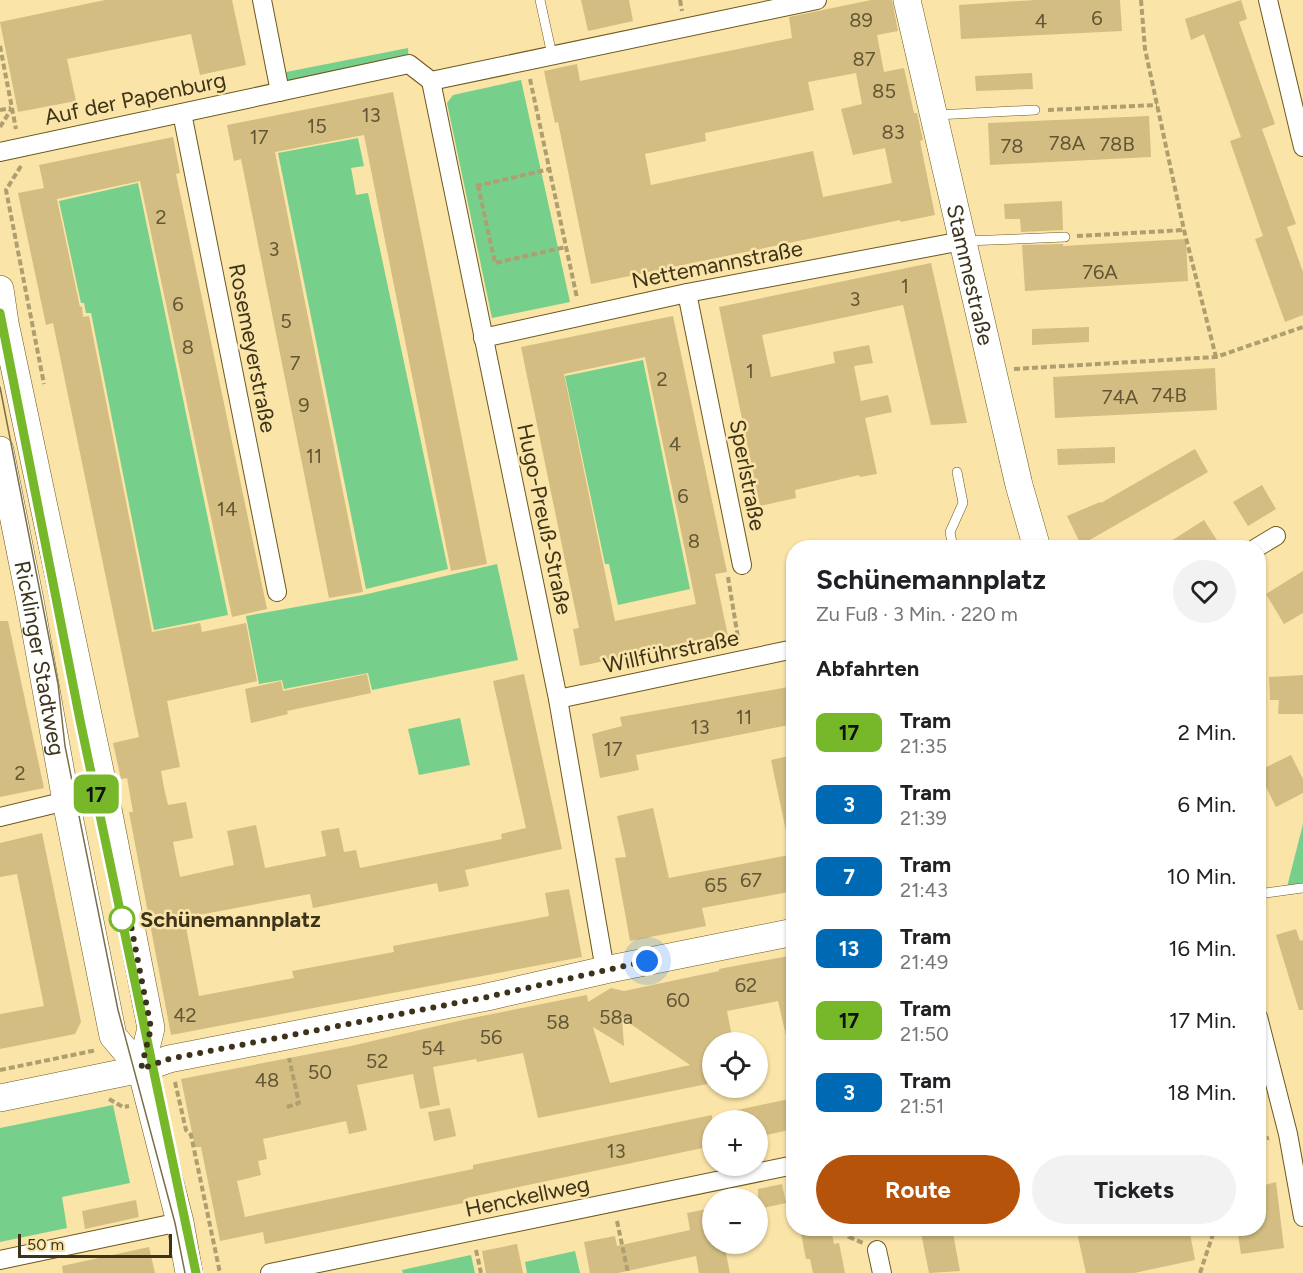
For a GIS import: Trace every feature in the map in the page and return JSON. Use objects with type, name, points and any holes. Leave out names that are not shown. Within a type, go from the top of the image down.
[{"type":"street","points":[[262,0],[280,92]]},
{"type":"street","points":[[430,81],[817,0]]},
{"type":"street","name":"Stammestraße","points":[[907,0],[1019,485],[1035,540]]},
{"type":"street","points":[[1268,0],[1303,147]]},
{"type":"street","name":"Auf der Papenburg","points":[[0,152],[409,64],[430,81]]},
{"type":"street","name":"Hugo-Preuß-Straße","points":[[430,81],[558,699],[605,970]]},
{"type":"street","name":"Rosemeyerstraße","points":[[182,113],[278,592]]},
{"type":"street","name":"Nettemannstraße","points":[[483,338],[687,293],[962,241]]},
{"type":"street","name":"Ricklinger Stadtweg","points":[[0,289],[5,323],[106,799],[151,1028],[141,1069]]},
{"type":"street","name":"Sperlstraße","points":[[687,293],[742,565]]},
{"type":"street","name":"Ricklinger Stadtweg","points":[[0,450],[113,1036],[141,1069],[180,1222],[189,1273]]},
{"type":"street","points":[[1266,542],[1276,536]]},
{"type":"street","name":"Willführstraße","points":[[558,699],[786,651]]},
{"type":"street","points":[[0,817],[66,801]]},
{"type":"street","points":[[0,1098],[141,1069],[169,1059],[487,997],[605,970],[786,934]]},
{"type":"street","points":[[1266,1048],[1288,1134],[1303,1217]]},
{"type":"street","name":"Henckellweg","points":[[270,1273],[786,1167]]},
{"type":"street","points":[[0,1260],[180,1222]]},
{"type":"street","points":[[877,1250],[882,1273]]},
{"type":"lane","points":[[540,0],[552,55]]},
{"type":"lane","points":[[934,115],[1035,110]]},
{"type":"lane","points":[[962,241],[1065,237]]},
{"type":"lane","points":[[952,540],[950,532],[963,503],[957,472]]},
{"type":"lane","points":[[1266,893],[1302,888]]},
{"type":"path","points":[[1141,0],[1144,49],[1184,230],[1216,357]]},
{"type":"path","points":[[0,46],[12,108],[0,127]]},
{"type":"path","points":[[526,61],[582,316]]},
{"type":"path","points":[[1035,110],[1158,105]]},
{"type":"path","points":[[0,110],[12,108]]},
{"type":"path","points":[[452,191],[550,169]]},
{"type":"path","points":[[478,185],[495,263],[566,248]]},
{"type":"path","points":[[1065,237],[1184,230]]},
{"type":"path","points":[[993,370],[1216,357],[1303,327]]},
{"type":"path","name":"Sperlstraße","points":[[742,565],[728,577],[742,660]]},
{"type":"path","points":[[0,1070],[97,1050],[113,1036]]},
{"type":"path","points":[[287,1107],[299,1103],[289,1057]]},
{"type":"path","points":[[169,1059],[186,1130],[191,1136],[220,1273]]},
{"type":"path","points":[[613,1202],[628,1273]]},
{"type":"path","points":[[1200,1273],[1212,1236]]},
{"type":"green space","points":[[408,48],[409,64],[280,92],[276,74]]},
{"type":"green space","points":[[521,80],[570,302],[492,318],[447,103],[453,95]]},
{"type":"green space","points":[[358,138],[364,166],[351,168],[356,195],[368,193],[448,569],[366,589],[278,153]]},
{"type":"green space","points":[[138,183],[228,615],[154,630],[91,313],[86,313],[84,303],[81,303],[59,201]]},
{"type":"green space","points":[[643,360],[690,589],[618,605],[609,564],[605,564],[565,376]]},
{"type":"green space","points":[[497,564],[518,660],[372,690],[368,673],[284,689],[282,680],[259,684],[246,616],[363,595]]},
{"type":"green space","points":[[460,718],[470,765],[419,775],[408,729]]},
{"type":"green space","points":[[1303,824],[1303,892],[1286,891]]},
{"type":"green space","points":[[113,1105],[130,1183],[62,1197],[67,1228],[0,1242],[0,1128]]},
{"type":"green space","points":[[575,1251],[580,1273],[527,1273],[525,1262]]},
{"type":"green space","points":[[471,1255],[475,1273],[403,1273],[402,1270]]},
{"type":"building","points":[[105,0],[232,0],[246,65],[200,75],[191,34],[67,59],[76,101],[18,112],[0,22]]},
{"type":"building","points":[[581,0],[629,0],[633,21],[588,31]]},
{"type":"building","points":[[871,0],[892,0],[898,31],[877,35],[884,72],[904,68],[914,113],[917,113],[923,140],[920,141],[935,215],[901,222],[900,220],[591,284],[558,122],[555,123],[544,71],[577,64],[580,81],[792,38],[789,17]],"holes":[[[856,73],[862,104],[841,109],[853,155],[885,148],[892,183],[823,197],[813,151],[651,185],[645,154],[706,141],[705,133],[814,110],[808,82]]]},
{"type":"building","points":[[1035,0],[1120,0],[1122,31],[961,39],[959,5]]},
{"type":"building","points":[[1241,0],[1247,19],[1239,22],[1275,124],[1262,129],[1296,224],[1287,227],[1303,272],[1303,315],[1285,322],[1255,239],[1263,236],[1230,141],[1241,137],[1204,34],[1191,40],[1185,19]]},
{"type":"building","points":[[1032,73],[1033,89],[976,91],[975,76]]},
{"type":"building","points":[[393,92],[487,564],[451,571],[364,135],[275,152],[363,592],[329,598],[241,159],[234,161],[227,125]]},
{"type":"building","points":[[1149,116],[1151,157],[990,165],[988,123]]},
{"type":"building","points":[[173,137],[180,173],[176,174],[267,609],[232,617],[140,181],[57,199],[80,307],[82,306],[83,317],[89,316],[152,632],[200,623],[202,632],[246,623],[257,681],[167,701],[180,767],[161,771],[164,788],[168,805],[186,802],[193,838],[173,842],[180,877],[234,865],[227,831],[256,825],[265,868],[326,856],[321,831],[339,828],[344,852],[356,850],[360,868],[502,839],[501,834],[526,828],[493,681],[524,674],[562,849],[465,870],[469,886],[439,892],[437,883],[313,908],[310,894],[188,917],[191,927],[186,927],[199,996],[294,978],[292,971],[394,952],[393,946],[549,916],[545,893],[569,889],[582,957],[171,1035],[129,812],[133,812],[127,778],[121,779],[113,743],[139,737],[53,323],[46,325],[18,193],[44,188],[39,165]]},
{"type":"building","points":[[1062,201],[1063,230],[1021,232],[1020,219],[1005,219],[1004,204]]},
{"type":"building","points":[[1186,239],[1188,281],[1025,291],[1022,245],[1063,244],[1063,246]]},
{"type":"building","points":[[931,263],[967,423],[931,425],[903,305],[762,335],[771,377],[835,363],[833,352],[869,345],[873,363],[854,366],[861,401],[888,395],[892,412],[865,418],[877,474],[860,477],[859,475],[795,490],[796,498],[760,506],[719,307]]},
{"type":"building","points":[[673,316],[727,572],[715,574],[728,636],[580,666],[573,629],[579,628],[521,347]],"holes":[[[645,357],[696,604],[615,621],[564,374]]]},
{"type":"building","points":[[1089,327],[1089,342],[1032,345],[1032,329]]},
{"type":"building","points":[[1215,368],[1217,410],[1055,418],[1053,377]]},
{"type":"building","points":[[1115,447],[1115,463],[1058,465],[1057,449]]},
{"type":"building","points":[[1195,449],[1208,472],[1090,540],[1079,540],[1067,516],[1101,503]]},
{"type":"building","points":[[1262,485],[1276,509],[1248,526],[1233,502]]},
{"type":"building","points":[[1204,520],[1217,540],[1173,540]]},
{"type":"building","points":[[1303,571],[1303,613],[1284,624],[1266,594]]},
{"type":"building","points":[[0,621],[8,621],[44,788],[0,797]]},
{"type":"building","points":[[367,674],[371,693],[287,711],[288,714],[251,723],[245,689],[281,681],[283,691]]},
{"type":"building","points":[[1303,675],[1303,714],[1278,714],[1279,700],[1270,700],[1269,677]]},
{"type":"building","points":[[786,687],[786,726],[636,755],[639,770],[600,778],[592,734],[622,726],[620,717]]},
{"type":"building","points":[[1291,755],[1303,779],[1303,793],[1276,807],[1266,787],[1266,767]]},
{"type":"building","points":[[786,757],[786,831],[771,760]]},
{"type":"building","points":[[653,808],[669,878],[786,856],[786,892],[702,908],[706,926],[630,941],[615,858],[626,857],[617,816]]},
{"type":"building","points":[[42,833],[81,1022],[75,1034],[0,1049],[0,1014],[44,1006],[17,874],[0,877],[0,843]]},
{"type":"building","points":[[1296,929],[1300,941],[1303,940],[1303,1010],[1299,1010],[1276,935]]},
{"type":"building","points":[[786,956],[786,1036],[778,1001],[727,1011],[731,1032],[702,1032],[702,1085],[538,1118],[523,1053],[477,1062],[476,1059],[433,1067],[440,1105],[420,1109],[413,1074],[357,1085],[367,1130],[349,1134],[346,1121],[263,1139],[267,1159],[258,1161],[261,1175],[237,1181],[245,1217],[473,1169],[473,1165],[702,1117],[702,1148],[467,1198],[468,1202],[265,1244],[263,1232],[220,1241],[201,1147],[195,1147],[181,1079],[351,1046],[467,1019],[587,995],[588,1002],[611,988],[624,991]],"holes":[[[622,1018],[690,1065],[610,1083],[593,1027],[624,1046]]]},
{"type":"building","points":[[786,1100],[786,1131],[768,1135],[768,1110],[737,1110]]},
{"type":"building","points":[[450,1108],[456,1136],[434,1141],[428,1112]]},
{"type":"building","points":[[1276,1182],[1284,1248],[1241,1254],[1238,1236],[1266,1236],[1266,1185]]},
{"type":"building","points":[[782,1184],[786,1203],[768,1207],[768,1188],[763,1188]]},
{"type":"building","points":[[136,1200],[139,1217],[85,1229],[82,1211]]},
{"type":"building","points":[[702,1210],[702,1254],[726,1254],[730,1273],[699,1273],[696,1256],[618,1273],[590,1273],[584,1242],[615,1236],[617,1246],[690,1230],[687,1213]]},
{"type":"building","points":[[802,1236],[832,1236],[834,1244],[839,1243],[845,1273],[813,1273],[810,1259],[806,1259]]},
{"type":"building","points":[[922,1236],[953,1236],[960,1271],[929,1273]]},
{"type":"building","points":[[1078,1236],[1190,1236],[1195,1260],[1134,1273],[1086,1273]]},
{"type":"building","points":[[517,1244],[523,1273],[486,1273],[482,1251]]},
{"type":"building","points":[[149,1247],[155,1273],[63,1273],[62,1266]]},
{"type":"tram line","points":[[0,313],[80,720],[196,1273]]},
{"type":"tram line","name":"17","points":[[0,313],[80,720],[196,1273]]},
{"type":"tram line","points":[[0,387],[58,684],[65,746],[118,1010],[175,1223],[185,1273]]},
{"type":"place","name":"Schünemannplatz","points":[[122,919]]},
{"type":"route","points":[[122,919],[129,915],[151,1028],[141,1069],[169,1059],[487,997],[647,961]]}]
